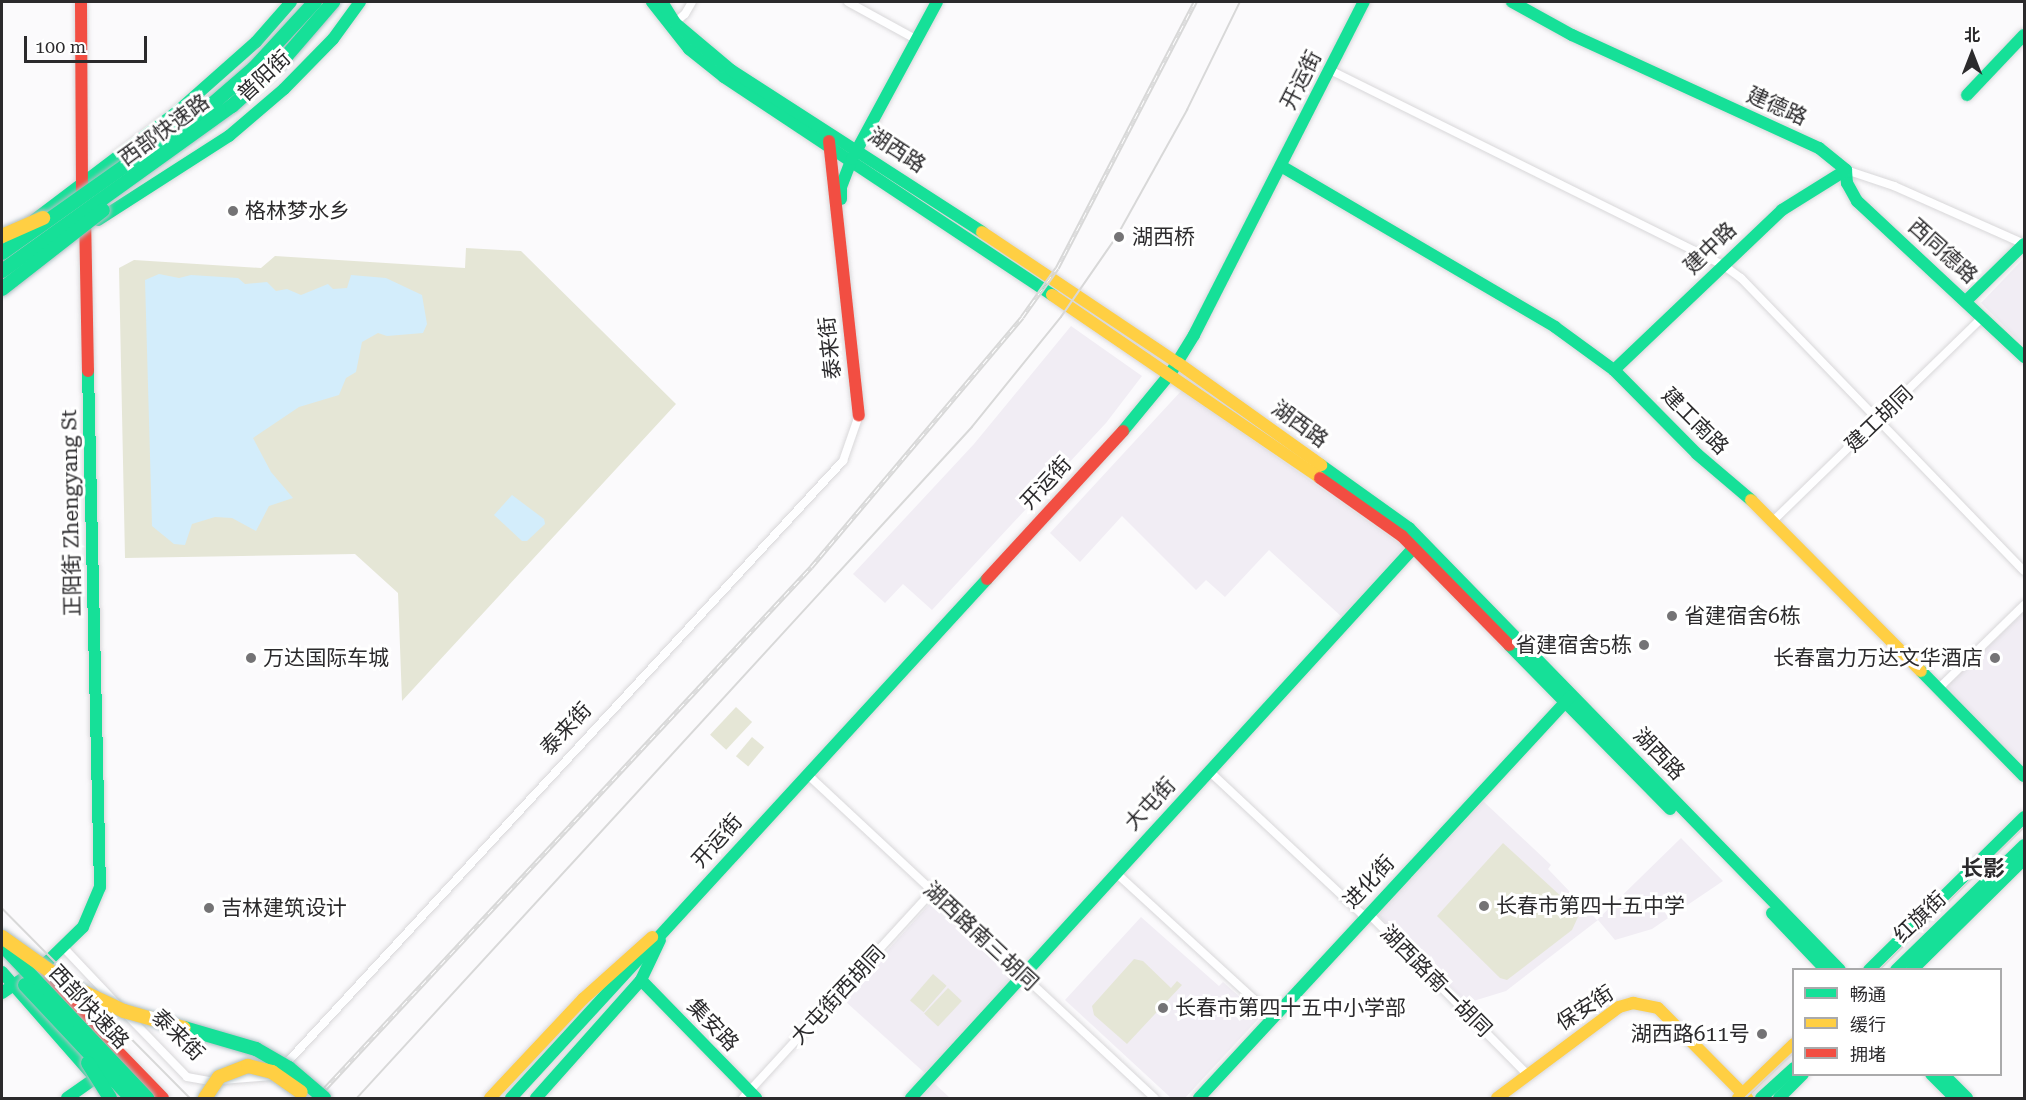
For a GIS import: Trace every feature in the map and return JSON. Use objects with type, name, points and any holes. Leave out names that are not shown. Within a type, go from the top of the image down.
[{"type":"main road","name":"正阳街 Zhengyang St","points":[[6,988],[37,968],[63,947],[88,921],[100,887],[86,227],[81,187],[81,2]]},
{"type":"main road","name":"普阳街","points":[[2,243],[81,187],[230,65],[291,2]]},
{"type":"main road","name":"西部快速路","points":[[2,253],[230,90],[315,2]]},
{"type":"main road","name":"西部快速路","points":[[2,271],[124,185],[248,93],[283,60],[333,2]]},
{"type":"main road","name":"普阳街","points":[[2,283],[230,136],[284,89],[333,39],[360,2]]},
{"type":"main road","name":"湖西路","points":[[652,2],[724,77],[855,154],[1174,368],[1418,543],[1825,968]]},
{"type":"main road","name":"湖西路","points":[[662,2],[672,25]]},
{"type":"main road","points":[[837,227],[842,210],[841,187],[855,154],[937,2]]},
{"type":"main road","name":"开运街","points":[[511,1098],[1126,428],[1174,368],[1281,166],[1364,2]]},
{"type":"main road","name":"建德路","points":[[1512,2],[1572,35],[1820,148],[1846,170]]},
{"type":"main road","points":[[1967,95],[2025,35]]},
{"type":"main road","name":"泰来街","points":[[828,138],[859,415]]},
{"type":"main road","name":"建工南路","points":[[1281,166],[1555,327],[1614,370],[1697,454],[1774,520],[2025,776]]},
{"type":"main road","name":"建中路","points":[[1614,370],[1782,210],[1846,170]]},
{"type":"main road","name":"西同德路","points":[[1846,170],[1847,183],[1857,201],[1967,300],[2025,357]]},
{"type":"main road","points":[[2,289],[73,236],[124,185]]},
{"type":"main road","points":[[2,236],[26,223],[54,215]]},
{"type":"main road","points":[[1967,300],[2025,244]]},
{"type":"main road","name":"大屯街","points":[[911,1098],[1115,872],[1418,543]]},
{"type":"main road","name":"湖西路","points":[[1568,698],[1839,968]]},
{"type":"main road","name":"进化街","points":[[1199,1098],[1568,698]]},
{"type":"main road","points":[[1870,968],[2025,817]]},
{"type":"main road","name":"红旗街","points":[[1897,968],[2025,845]]},
{"type":"main road","name":"红旗街","points":[[1913,968],[2025,859]]},
{"type":"main road","name":"开运街","points":[[536,1098],[641,980],[666,928]]},
{"type":"main road","name":"开运街","points":[[490,1098],[591,991],[634,950],[666,928]]},
{"type":"main road","points":[[2,930],[163,1098]]},
{"type":"main road","points":[[2,937],[71,986],[124,1011],[256,1048],[289,1068],[324,1098]]},
{"type":"main road","name":"西部快速路","points":[[2,943],[147,1098]]},
{"type":"main road","name":"西部快速路","points":[[2,957],[72,1038],[131,1098]]},
{"type":"main road","points":[[2,972],[6,988],[116,1098]]},
{"type":"main road","name":"集安路","points":[[641,980],[750,1096]]},
{"type":"main road","name":"保安街","points":[[1497,1098],[1619,1007],[1644,1003],[1658,1008],[1742,1097]]},
{"type":"main road","points":[[72,1038],[110,1098]]},
{"type":"main road","points":[[1742,1097],[1792,1046]]},
{"type":"main road","points":[[205,1098],[219,1077],[248,1066],[272,1072],[308,1098]]},
{"type":"main road","points":[[1761,1098],[1792,1070]]},
{"type":"main road","points":[[1779,1098],[1801,1076]]},
{"type":"main road","points":[[1933,1076],[1955,1098]]},
{"type":"main road","points":[[1945,1076],[1967,1098]]},
{"type":"main road","points":[[67,1098],[96,1078]]},
{"type":"street","points":[[672,25],[692,2]]},
{"type":"street","points":[[848,2],[917,39]]},
{"type":"street","points":[[1330,70],[1723,265],[1741,278],[2025,571]]},
{"type":"street","name":"建德路","points":[[1846,170],[1894,186],[2025,244]]},
{"type":"street","name":"建工胡同","points":[[1774,520],[1983,317]]},
{"type":"street","name":"泰来街","points":[[63,947],[187,1077],[209,1081],[249,1079],[279,1072],[843,461],[859,415]]},
{"type":"street","points":[[1939,688],[2025,605]]},
{"type":"street","name":"湖西路南一胡同","points":[[1209,771],[1367,916],[1528,1075]]},
{"type":"street","name":"湖西路南三胡同","points":[[807,774],[1155,1098]]},
{"type":"street","points":[[1115,872],[1273,1017]]},
{"type":"street","name":"大屯街西胡同","points":[[750,1096],[933,891]]},
{"type":"shaded area","points":[[2024,258],[2024,346],[1981,303]]},
{"type":"shaded area","points":[[1071,326],[1142,376],[1106,423],[932,610],[903,584],[885,603],[853,574],[974,444]]},
{"type":"shaded area","points":[[1182,390],[1405,547],[1343,618],[1269,550],[1225,597],[1206,580],[1196,590],[1122,516],[1080,562],[1050,533]]},
{"type":"shaded area","points":[[2024,612],[2024,770],[1945,688]]},
{"type":"shaded area","name":"长春市第四十五中学","points":[[1483,801],[1551,865],[1548,869],[1597,920],[1681,838],[1723,881],[1652,929],[1615,940],[1598,920],[1506,991],[1467,1003],[1377,914]]},
{"type":"shaded area","points":[[933,900],[1016,975],[927,1075],[843,1000]]},
{"type":"shaded area","name":"长春市第四十五中小学部","points":[[1141,917],[1219,986],[1223,982],[1261,1016],[1185,1098],[1171,1098],[1065,1000]]},
{"type":"shaded area","points":[[934,1083],[950,1098],[920,1098]]},
{"type":"green space","points":[[466,248],[521,251],[676,404],[402,701],[398,593],[355,554],[125,558],[119,268],[134,260],[261,268],[275,256],[465,268]]},
{"type":"green space","points":[[736,707],[752,722],[726,750],[710,735]]},
{"type":"green space","points":[[752,737],[764,747],[748,766],[736,756]]},
{"type":"green space","points":[[1503,843],[1576,910],[1578,917],[1572,930],[1507,980],[1500,978],[1437,916]]},
{"type":"green space","points":[[1134,959],[1143,961],[1171,988],[1177,981],[1182,985],[1127,1044],[1094,1015],[1092,1006]]},
{"type":"green space","points":[[933,974],[947,986],[924,1012],[910,1000]]},
{"type":"green space","points":[[948,988],[962,1001],[938,1027],[924,1014]]},
{"type":"water","points":[[159,274],[179,278],[191,275],[238,278],[245,284],[267,282],[276,291],[287,289],[301,295],[328,284],[333,289],[347,288],[351,275],[386,278],[422,295],[427,324],[423,333],[387,336],[378,333],[362,342],[356,372],[346,378],[339,395],[299,407],[253,438],[271,472],[293,498],[269,506],[256,531],[232,518],[215,517],[192,524],[185,545],[174,544],[152,526],[145,280]]},
{"type":"water","points":[[512,495],[544,519],[545,524],[527,541],[522,541],[494,515]]},
{"type":"tram line","points":[[357,1098],[972,427],[1061,317],[1117,236],[1187,110],[1240,2]]},
{"type":"tram line","points":[[1881,968],[2024,827]]},
{"type":"tram line","points":[[2,908],[190,1098]]},
{"type":"tram line","points":[[1745,1098],[1792,1054]]},
{"type":"railway","points":[[316,1098],[811,567],[1022,317],[1057,268],[1195,2]]},
{"type":"traffic: fast","points":[[34,220],[178,111],[256,42],[291,2]]},
{"type":"traffic: fast","points":[[2,253],[210,106],[254,68],[315,2]]},
{"type":"traffic: fast","points":[[2,271],[232,106],[283,60],[333,2]]},
{"type":"traffic: fast","points":[[98,220],[229,136],[284,89],[333,39],[360,2]]},
{"type":"traffic: fast","points":[[652,2],[689,49],[724,77],[1052,295]]},
{"type":"traffic: fast","points":[[662,2],[675,23],[731,70],[982,232]]},
{"type":"traffic: fast","points":[[841,199],[841,187],[852,159],[937,2]]},
{"type":"traffic: fast","points":[[1123,431],[1170,374],[1194,335],[1364,2]]},
{"type":"traffic: fast","points":[[1512,2],[1572,35],[1819,148],[1846,170]]},
{"type":"traffic: fast","points":[[1967,95],[2024,35]]},
{"type":"traffic: fast","points":[[1281,166],[1555,327],[1614,370],[1697,454],[1751,500]]},
{"type":"traffic: fast","points":[[1846,170],[1847,183],[1857,201],[2024,357]]},
{"type":"traffic: fast","points":[[1614,370],[1782,210],[1846,170]]},
{"type":"traffic: fast","points":[[2,289],[103,210]]},
{"type":"traffic: fast","points":[[1967,300],[2024,244]]},
{"type":"traffic: fast","points":[[2,993],[47,962],[83,927],[100,887],[88,371]]},
{"type":"traffic: fast","points":[[1321,465],[1409,528],[1838,968]]},
{"type":"traffic: fast","points":[[911,1098],[1420,541]]},
{"type":"traffic: fast","points":[[511,1098],[987,579]]},
{"type":"traffic: fast","points":[[1509,645],[1670,809]]},
{"type":"traffic: fast","points":[[1921,671],[2024,776]]},
{"type":"traffic: fast","points":[[1199,1098],[1571,696]]},
{"type":"traffic: fast","points":[[1871,968],[2024,817]]},
{"type":"traffic: fast","points":[[1898,968],[2024,845]]},
{"type":"traffic: fast","points":[[1914,968],[2024,859]]},
{"type":"traffic: fast","points":[[1772,913],[1824,968]]},
{"type":"traffic: fast","points":[[536,1098],[641,980],[660,940]]},
{"type":"traffic: fast","points":[[5,948],[147,1098]]},
{"type":"traffic: fast","points":[[2,972],[90,1072]]},
{"type":"traffic: fast","points":[[641,980],[756,1098]]},
{"type":"traffic: fast","points":[[25,985],[131,1098]]},
{"type":"traffic: fast","points":[[184,1028],[256,1049],[289,1068],[324,1098]]},
{"type":"traffic: fast","points":[[88,1063],[110,1098]]},
{"type":"traffic: fast","points":[[1761,1098],[1792,1070]]},
{"type":"traffic: fast","points":[[1779,1098],[1801,1076]]},
{"type":"traffic: fast","points":[[1933,1076],[1955,1098]]},
{"type":"traffic: fast","points":[[1945,1076],[1967,1098]]},
{"type":"traffic: fast","points":[[67,1098],[96,1078]]},
{"type":"traffic: slow","points":[[2,236],[43,218]]},
{"type":"traffic: slow","points":[[982,232],[1178,363],[1321,465]]},
{"type":"traffic: slow","points":[[1052,295],[1320,478]]},
{"type":"traffic: slow","points":[[1751,500],[1921,671]]},
{"type":"traffic: slow","points":[[2,937],[71,986],[124,1011],[184,1028]]},
{"type":"traffic: slow","points":[[490,1098],[583,999],[652,937]]},
{"type":"traffic: slow","points":[[1497,1098],[1619,1007],[1633,1003],[1658,1008],[1747,1098]]},
{"type":"traffic: slow","points":[[1738,1098],[1792,1046]]},
{"type":"traffic: slow","points":[[205,1098],[219,1077],[248,1066],[272,1072],[301,1092]]},
{"type":"traffic: jam","points":[[81,2],[82,193]]},
{"type":"traffic: jam","points":[[829,141],[859,415]]},
{"type":"traffic: jam","points":[[85,216],[88,371]]},
{"type":"traffic: jam","points":[[987,579],[1123,431]]},
{"type":"traffic: jam","points":[[1320,478],[1402,536],[1509,645]]},
{"type":"traffic: jam","points":[[37,968],[163,1098]]},
{"type":"place","name":"格林梦水乡","points":[[233,211]]},
{"type":"place","name":"湖西桥","points":[[1119,237]]},
{"type":"place","name":"省建宿舍6栋","points":[[1672,616]]},
{"type":"place","name":"省建宿舍5栋","points":[[1644,645]]},
{"type":"place","name":"万达国际车城","points":[[251,658]]},
{"type":"place","name":"长春富力万达文华酒店","points":[[1995,658]]},
{"type":"place","name":"长春市第四十五中学","points":[[1484,906]]},
{"type":"place","name":"吉林建筑设计","points":[[209,908]]},
{"type":"place","name":"长春市第四十五中小学部","points":[[1163,1008]]},
{"type":"place","name":"湖西路611号","points":[[1762,1034]]},
{"type":"district","name":"长影","points":[[1983,869]]}]
